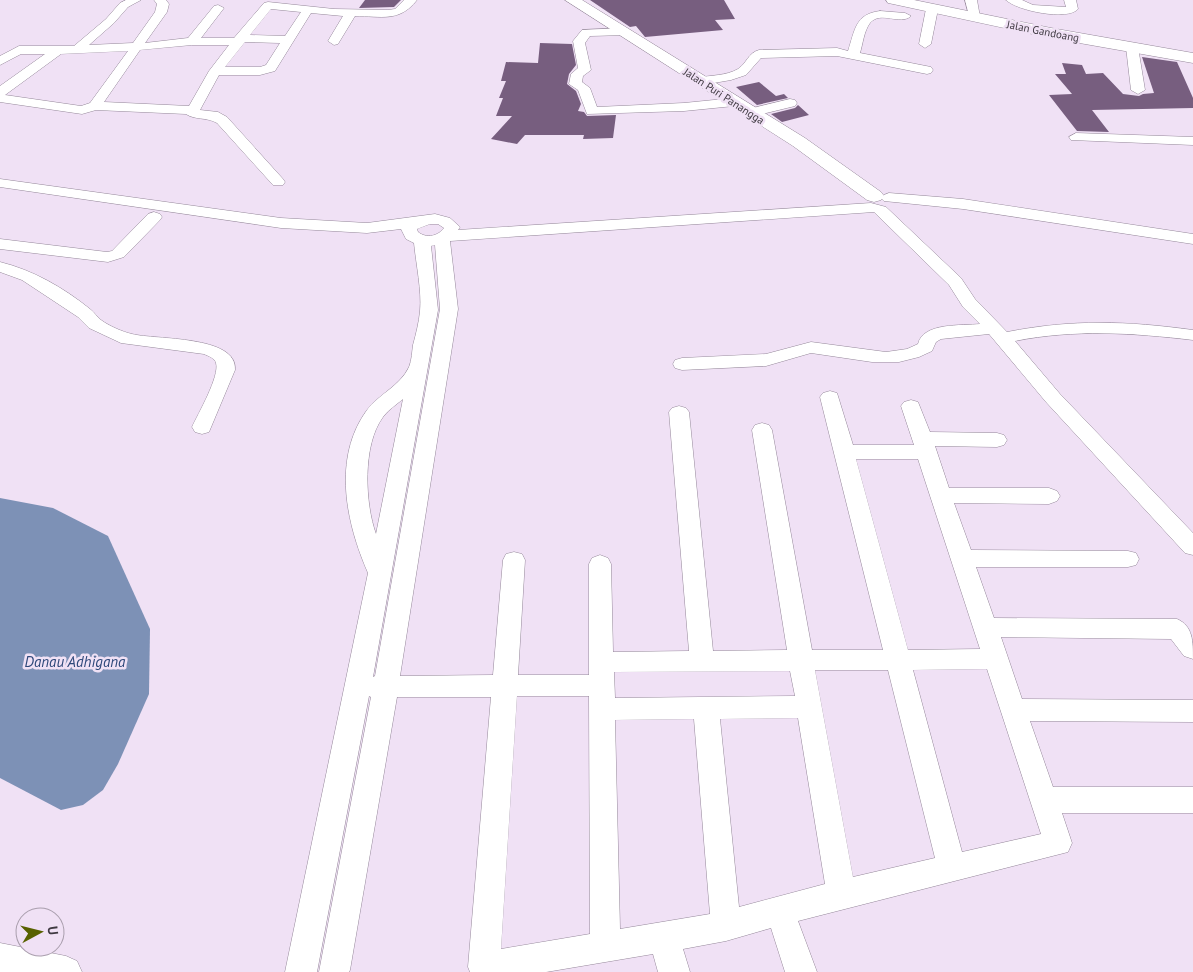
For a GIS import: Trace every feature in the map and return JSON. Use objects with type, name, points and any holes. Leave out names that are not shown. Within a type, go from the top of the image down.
[{"type":"street","points":[[77,49],[110,21],[124,6],[134,0]]},
{"type":"street","points":[[95,106],[161,12],[163,4],[160,0]]},
{"type":"street","points":[[192,110],[215,71],[268,5],[351,12],[395,13],[410,0]]},
{"type":"street","name":"Jalan Puri Panangga","points":[[572,0],[820,156],[878,203]]},
{"type":"street","name":"Jalan Gandoang","points":[[893,0],[907,10],[932,9],[1193,58]]},
{"type":"street","points":[[971,0],[974,17]]},
{"type":"street","points":[[1012,0],[1031,8],[1069,11],[1072,9],[1070,0]]},
{"type":"street","points":[[192,40],[218,8]]},
{"type":"street","points":[[215,71],[260,71],[269,69],[308,9]]},
{"type":"street","points":[[925,44],[932,9]]},
{"type":"street","points":[[853,54],[864,20],[872,16],[907,10],[906,28]]},
{"type":"street","points":[[334,41],[351,12]]},
{"type":"street","points":[[623,32],[586,33],[582,40],[579,41],[585,70],[577,74],[575,84],[584,88],[592,111],[734,102]]},
{"type":"street","points":[[0,61],[19,50],[138,47],[192,40],[289,40]]},
{"type":"street","points":[[1132,48],[1138,90]]},
{"type":"street","points":[[0,92],[58,50]]},
{"type":"street","points":[[702,81],[745,70],[755,55],[759,54],[816,52],[853,54],[872,60],[927,70]]},
{"type":"street","points":[[0,98],[82,110],[95,106],[192,110]]},
{"type":"street","points":[[750,113],[790,103]]},
{"type":"street","points":[[192,110],[193,114],[212,115],[222,120],[278,182]]},
{"type":"street","points":[[1076,137],[1193,141]]},
{"type":"street","points":[[0,183],[148,213]]},
{"type":"street","points":[[0,193],[308,236],[350,239],[878,203],[1168,240],[1193,239]]},
{"type":"street","points":[[878,203],[954,282],[969,303],[998,333],[1053,398],[1193,547]]},
{"type":"street","points":[[0,244],[108,257],[118,254],[148,213]]},
{"type":"street","points":[[429,367],[386,688],[335,971],[318,969],[302,972],[379,572],[429,367],[449,309],[431,233]]},
{"type":"street","points":[[1168,240],[1193,249]]},
{"type":"street","points":[[0,267],[28,276],[84,313],[95,324],[127,339],[205,349],[217,353],[224,359],[225,372],[202,428]]},
{"type":"street","points":[[682,364],[768,359],[808,347],[830,348],[873,358],[902,357],[917,353],[926,347],[928,339],[936,334],[1124,327],[1192,338]]},
{"type":"street","points":[[379,572],[362,531],[355,487],[364,434],[373,416],[382,406],[429,367]]},
{"type":"street","points":[[830,397],[952,868]]},
{"type":"street","points":[[514,560],[487,970],[605,946],[726,926],[841,894],[1058,843],[911,406]]},
{"type":"street","points":[[679,412],[702,661]]},
{"type":"street","points":[[762,430],[841,894]]},
{"type":"street","points":[[844,452],[997,440]]},
{"type":"street","points":[[942,495],[1049,496]]},
{"type":"street","points":[[962,558],[1128,559]]},
{"type":"street","points":[[600,564],[605,946]]},
{"type":"street","points":[[986,627],[1177,629],[1193,649]]},
{"type":"street","points":[[358,688],[602,685],[702,661],[997,659]]},
{"type":"street","points":[[602,685],[706,708],[809,707]]},
{"type":"street","points":[[706,708],[726,926]]},
{"type":"street","points":[[1014,710],[1193,711]]},
{"type":"street","points":[[1044,800],[1193,800]]},
{"type":"street","points":[[780,911],[802,972]]},
{"type":"street","points":[[664,937],[674,972]]},
{"type":"street","points":[[0,958],[66,972]]},
{"type":"water","name":"Danau Adhigana","points":[[0,498],[53,508],[108,536],[150,629],[149,694],[118,764],[103,790],[83,805],[61,810],[0,778]]},
{"type":"building","points":[[365,0],[401,0],[394,7],[359,8]]},
{"type":"building","points":[[590,0],[724,0],[735,19],[715,20],[723,30],[645,37],[636,26],[630,27]]},
{"type":"building","points":[[540,43],[572,44],[576,65],[569,74],[567,84],[576,91],[581,104],[578,111],[584,112],[587,116],[616,115],[613,138],[583,139],[584,135],[525,135],[517,144],[491,139],[512,116],[496,116],[503,98],[499,98],[506,81],[501,81],[506,62],[538,63]]},
{"type":"building","points":[[1142,57],[1177,62],[1193,98],[1193,108],[1092,110],[1109,132],[1077,131],[1049,95],[1072,94],[1055,74],[1066,74],[1062,63],[1082,65],[1086,74],[1103,73],[1123,94],[1139,96],[1154,93]]},
{"type":"building","points":[[759,82],[776,96],[784,94],[788,98],[757,105],[736,87]]},
{"type":"building","points":[[798,105],[809,115],[782,122],[771,114],[795,108]]}]
